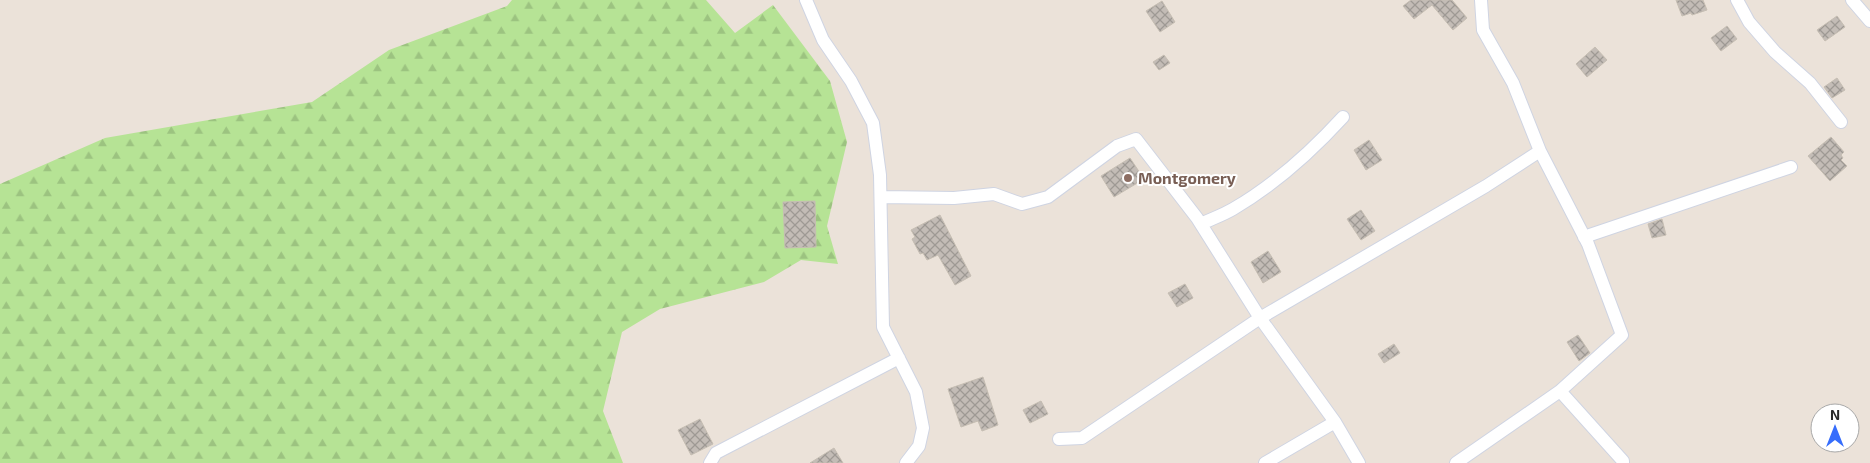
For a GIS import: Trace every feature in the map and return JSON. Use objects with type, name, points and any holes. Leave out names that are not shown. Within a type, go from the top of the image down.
[{"type":"street","points":[[806,0],[823,40],[850,81],[873,123],[880,175],[883,327],[916,392],[923,428],[919,446],[906,463]]},
{"type":"street","points":[[1456,463],[1560,391],[1622,335],[1584,237],[1540,151],[1513,83],[1483,30],[1481,0]]},
{"type":"street","points":[[1737,0],[1749,22],[1775,52],[1810,83],[1841,122]]},
{"type":"street","points":[[1852,0],[1870,21]]},
{"type":"street","points":[[1201,224],[1233,209],[1280,176],[1320,142],[1343,117]]},
{"type":"street","points":[[881,197],[954,198],[994,194],[1022,204],[1048,197],[1117,146],[1136,138],[1201,224],[1260,318],[1335,422],[1359,463]]},
{"type":"street","points":[[1059,439],[1082,438],[1260,318],[1486,186],[1540,151]]},
{"type":"street","points":[[1584,237],[1791,167]]},
{"type":"street","points":[[710,463],[716,453],[898,358]]},
{"type":"street","points":[[1560,391],[1624,462]]},
{"type":"street","points":[[1265,463],[1335,422]]},
{"type":"green space","points":[[512,0],[706,0],[735,33],[773,5],[830,81],[847,142],[827,226],[838,264],[801,260],[764,282],[660,309],[622,332],[603,411],[623,463],[0,463],[0,184],[105,138],[312,102],[389,50],[507,6]]},
{"type":"building","points":[[1411,0],[1452,0],[1467,18],[1453,30],[1432,5],[1414,19],[1403,6]]},
{"type":"building","points":[[1676,0],[1703,0],[1707,10],[1682,16]]},
{"type":"building","points":[[1162,1],[1175,22],[1160,32],[1146,11]]},
{"type":"building","points":[[1837,16],[1845,27],[1825,41],[1817,30]]},
{"type":"building","points":[[1727,26],[1737,39],[1721,51],[1711,38]]},
{"type":"building","points":[[1595,47],[1607,60],[1587,77],[1576,64]]},
{"type":"building","points":[[1164,55],[1170,63],[1159,70],[1153,62]]},
{"type":"building","points":[[1837,78],[1845,90],[1832,98],[1824,87]]},
{"type":"building","points":[[1831,137],[1844,152],[1841,155],[1843,158],[1841,160],[1847,166],[1830,181],[1808,156]]},
{"type":"building","points":[[1369,140],[1382,160],[1366,170],[1354,150]]},
{"type":"building","points":[[1130,158],[1144,179],[1114,197],[1101,176]]},
{"type":"building","points":[[815,201],[816,247],[785,248],[783,202]]},
{"type":"building","points":[[1361,210],[1375,231],[1361,240],[1347,219]]},
{"type":"building","points":[[940,215],[971,276],[955,285],[938,255],[927,260],[923,253],[920,254],[912,239],[915,237],[911,230]]},
{"type":"building","points":[[1662,219],[1666,235],[1652,238],[1648,224]]},
{"type":"building","points":[[1268,251],[1281,272],[1263,283],[1251,262]]},
{"type":"building","points":[[1185,284],[1193,298],[1177,307],[1168,293]]},
{"type":"building","points":[[1578,335],[1590,353],[1579,361],[1567,342]]},
{"type":"building","points":[[1394,344],[1400,353],[1384,363],[1378,354]]},
{"type":"building","points":[[983,377],[998,425],[982,431],[978,421],[961,427],[948,389]]},
{"type":"building","points":[[1041,401],[1048,414],[1030,423],[1023,410]]},
{"type":"building","points":[[700,419],[713,444],[691,455],[678,430]]},
{"type":"building","points":[[834,448],[843,463],[810,463]]},
{"type":"place","name":"Montgomery","points":[[1128,178]]}]
